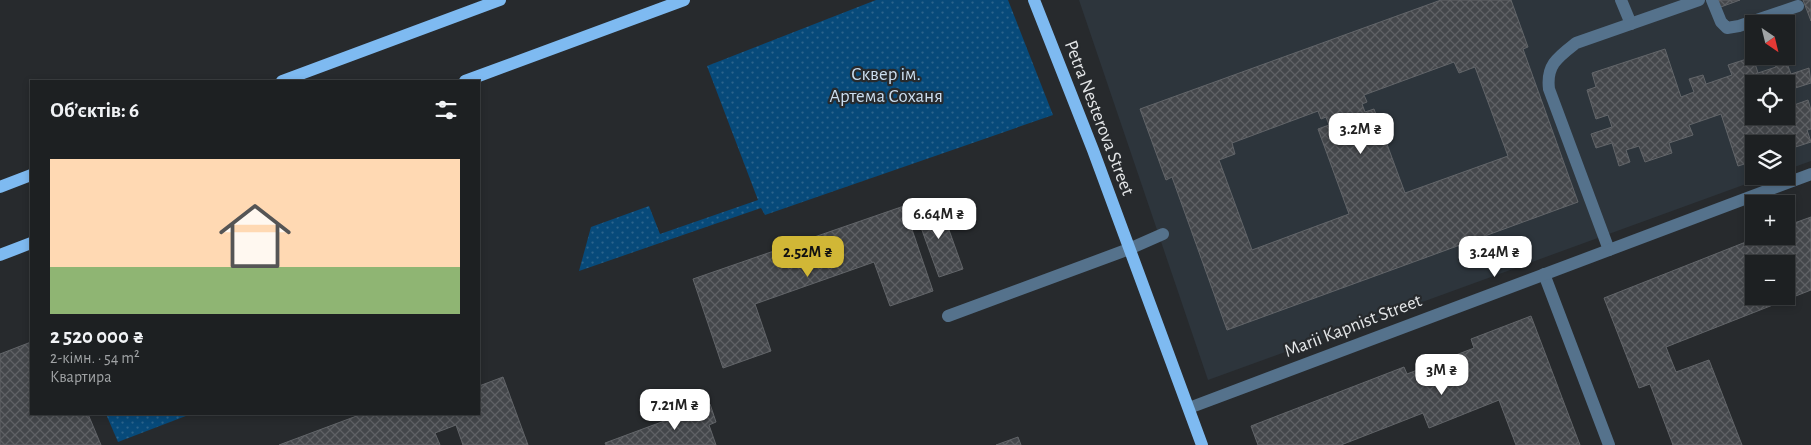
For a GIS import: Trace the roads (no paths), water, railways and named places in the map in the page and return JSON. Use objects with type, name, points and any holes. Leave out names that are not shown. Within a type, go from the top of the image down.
[{"type":"main road","points":[[285,80],[500,0]]},
{"type":"main road","points":[[469,80],[684,0]]},
{"type":"main road","name":"Petra Nesterova Street","points":[[1034,0],[1093,150],[1202,445]]},
{"type":"main road","points":[[0,187],[30,175]]},
{"type":"main road","points":[[0,255],[30,243]]},
{"type":"street","points":[[1621,0],[1631,24]]},
{"type":"street","points":[[1609,250],[1549,89],[1548,79],[1551,66],[1576,43],[1699,0]]},
{"type":"street","points":[[1712,0],[1721,22],[1727,28],[1739,26],[1798,6]]},
{"type":"street","name":"Marii Kapnist Street","points":[[1188,408],[1811,174]]},
{"type":"street","points":[[948,316],[1128,249],[1163,234]]},
{"type":"street","points":[[1544,274],[1609,445]]},
{"type":"park label","name":"Сквер ім. Артема Соханя","points":[[886,85]]}]
